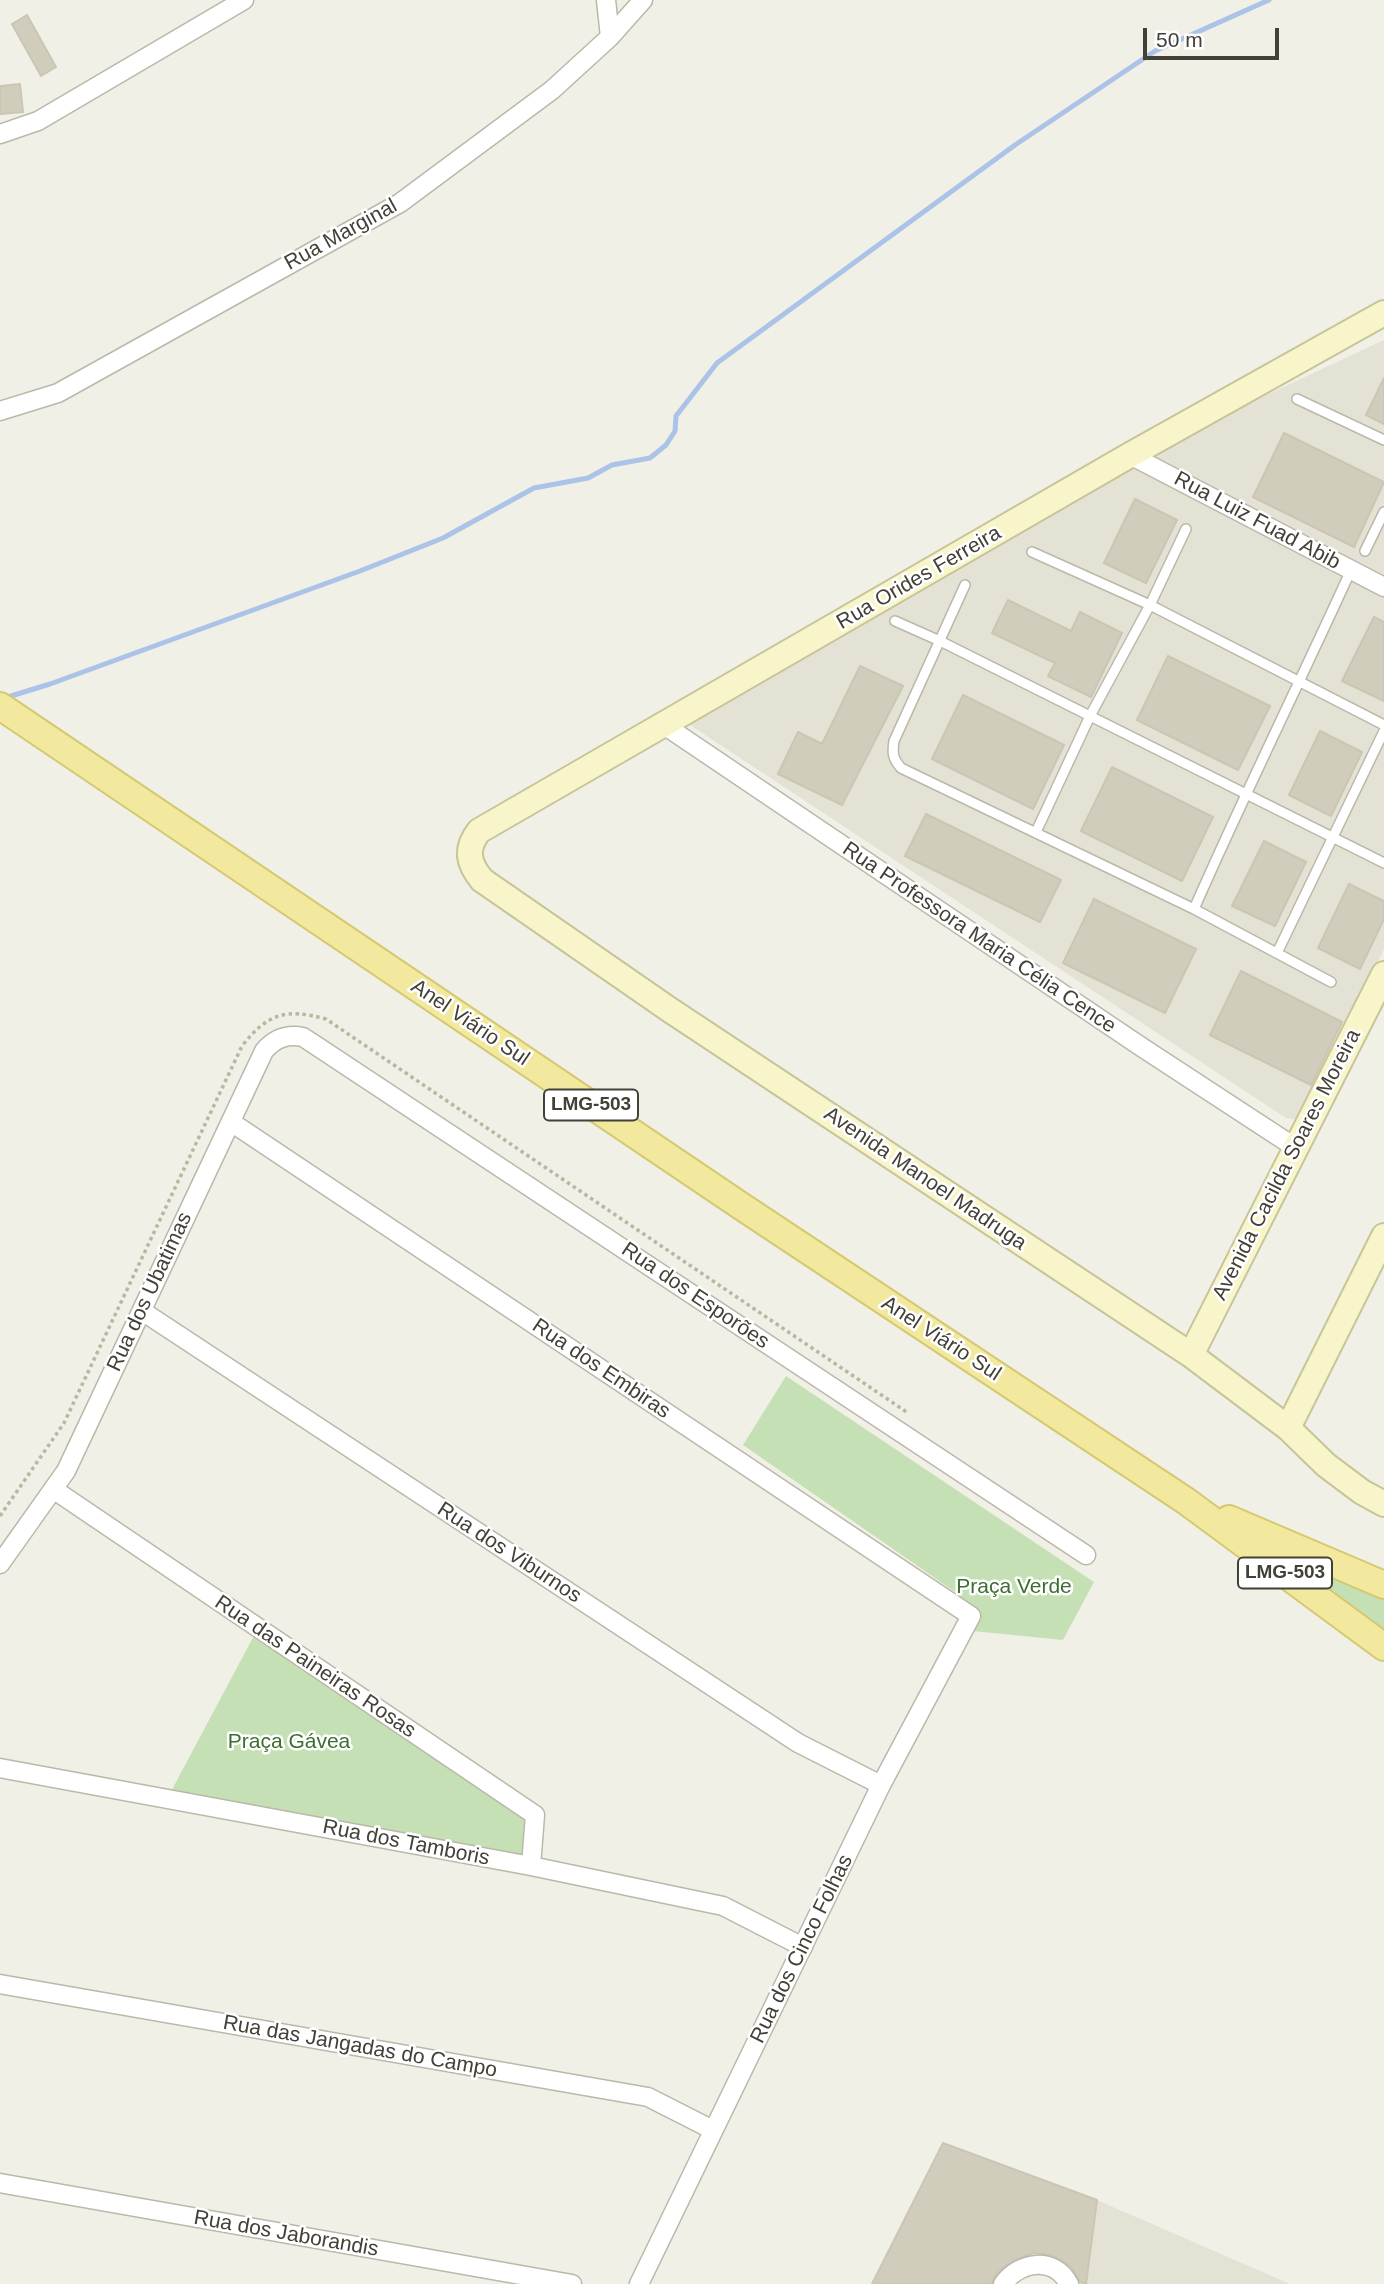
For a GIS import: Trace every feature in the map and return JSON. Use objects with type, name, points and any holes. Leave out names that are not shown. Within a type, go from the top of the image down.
[{"type":"main road","name":"Anel Viário Sul","points":[[0,706],[729,1198],[1186,1501],[1384,1647]]},
{"type":"main road","name":"Anel Viário Sul","points":[[1186,1501],[1384,1586]]},
{"type":"street","points":[[0,134],[38,121],[244,0]]},
{"type":"street","points":[[606,0],[610,37]]},
{"type":"street","name":"Rua Marginal","points":[[0,411],[58,393],[400,203],[532,106],[610,37],[643,0]]},
{"type":"street","name":"Rua Orides Ferreira","points":[[470,856],[471,842],[479,831],[1130,455],[1384,313]]},
{"type":"street","name":"Rua Luiz Fuad Abib","points":[[1130,455],[1384,587]]},
{"type":"street","name":"Rua Professora Maria Célia Cence","points":[[664,725],[1296,1148]]},
{"type":"street","name":"Avenida Manoel Madruga","points":[[470,856],[474,870],[482,880],[670,1010],[1191,1355],[1288,1428],[1326,1465],[1362,1492],[1384,1504]]},
{"type":"street","name":"Avenida Cacilda Soares Moreira","points":[[1191,1355],[1384,974]]},
{"type":"street","name":"Rua dos Ubatimas","points":[[0,1564],[66,1471],[264,1051],[272,1042],[293,1035],[303,1037]]},
{"type":"street","name":"Rua dos Esporões","points":[[303,1037],[1086,1555]]},
{"type":"street","name":"Rua dos Embiras","points":[[231,1122],[971,1616]]},
{"type":"street","points":[[1288,1428],[1384,1236]]},
{"type":"street","name":"Rua dos Viburnos","points":[[142,1311],[798,1743],[881,1785]]},
{"type":"street","name":"Rua das Paineiras Rosas","points":[[53,1489],[535,1815],[531,1866]]},
{"type":"street","name":"Rua dos Cinco Folhas","points":[[639,2284],[881,1785],[971,1616]]},
{"type":"street","name":"Rua dos Tamboris","points":[[0,1768],[531,1866],[723,1906],[803,1947]]},
{"type":"street","name":"Rua das Jangadas do Campo","points":[[0,1984],[648,2097],[713,2130]]},
{"type":"street","name":"Rua dos Jaborandis","points":[[0,2183],[572,2284]]},
{"type":"street","points":[[1003,2284],[1010,2274],[1020,2267],[1033,2264],[1046,2265],[1058,2271],[1069,2284]]},
{"type":"lane","points":[[1297,399],[1384,440]]},
{"type":"lane","points":[[1365,551],[1384,512]]},
{"type":"lane","points":[[1036,832],[1090,716],[1150,604],[1186,529]]},
{"type":"lane","points":[[1032,552],[1150,604],[1384,725]]},
{"type":"lane","points":[[1194,909],[1245,793],[1351,570]]},
{"type":"lane","points":[[965,585],[894,741],[894,760],[901,768],[1194,909],[1331,982]]},
{"type":"lane","points":[[895,621],[1384,863]]},
{"type":"lane","points":[[1277,953],[1384,732]]},
{"type":"shaded area","points":[[1384,340],[1384,949],[1300,1120],[1286,1118],[687,723],[1215,419]]},
{"type":"shaded area","points":[[1097,2200],[1290,2284],[1086,2284]]},
{"type":"green space","name":"Praça Verde","points":[[786,1376],[1094,1582],[1063,1640],[963,1630],[969,1605],[958,1594],[743,1445]]},
{"type":"green space","points":[[1186,1501],[1384,1585],[1384,1647]]},
{"type":"green space","name":"Praça Gávea","points":[[258,1628],[535,1815],[531,1866],[167,1799]]},
{"type":"building","points":[[27,15],[56,67],[41,76],[12,24]]},
{"type":"building","points":[[20,84],[23,112],[0,114],[0,86]]},
{"type":"building","points":[[1384,378],[1384,424],[1366,415]]},
{"type":"building","points":[[1284,433],[1384,482],[1354,547],[1253,497]]},
{"type":"building","points":[[1135,499],[1177,520],[1146,583],[1104,563]]},
{"type":"building","points":[[1008,600],[1071,631],[1080,612],[1122,633],[1091,697],[1048,676],[1055,663],[992,633]]},
{"type":"building","points":[[1374,617],[1384,622],[1384,701],[1342,681]]},
{"type":"building","points":[[1168,656],[1270,706],[1238,770],[1137,720]]},
{"type":"building","points":[[860,666],[903,686],[842,805],[778,774],[798,732],[822,744]]},
{"type":"building","points":[[963,695],[1064,745],[1033,809],[932,759]]},
{"type":"building","points":[[1320,731],[1362,752],[1331,816],[1289,795]]},
{"type":"building","points":[[1112,767],[1213,817],[1182,881],[1081,831]]},
{"type":"building","points":[[926,814],[1061,880],[1040,922],[905,856]]},
{"type":"building","points":[[1264,841],[1306,862],[1275,926],[1232,906]]},
{"type":"building","points":[[1349,884],[1384,901],[1384,919],[1360,969],[1318,948]]},
{"type":"building","points":[[1094,899],[1196,949],[1165,1013],[1063,963]]},
{"type":"building","points":[[1241,971],[1342,1022],[1311,1085],[1210,1035]]},
{"type":"building","points":[[943,2143],[1097,2200],[1086,2284],[1080,2282],[1072,2268],[1061,2260],[1034,2253],[1014,2260],[1004,2267],[994,2277],[992,2284],[872,2284]]},
{"type":"waterway","points":[[11,696],[360,571],[443,538],[534,488],[588,478],[612,465],[650,458],[666,445],[675,431],[676,416],[717,363],[1015,145],[1155,51],[1269,0]]}]
